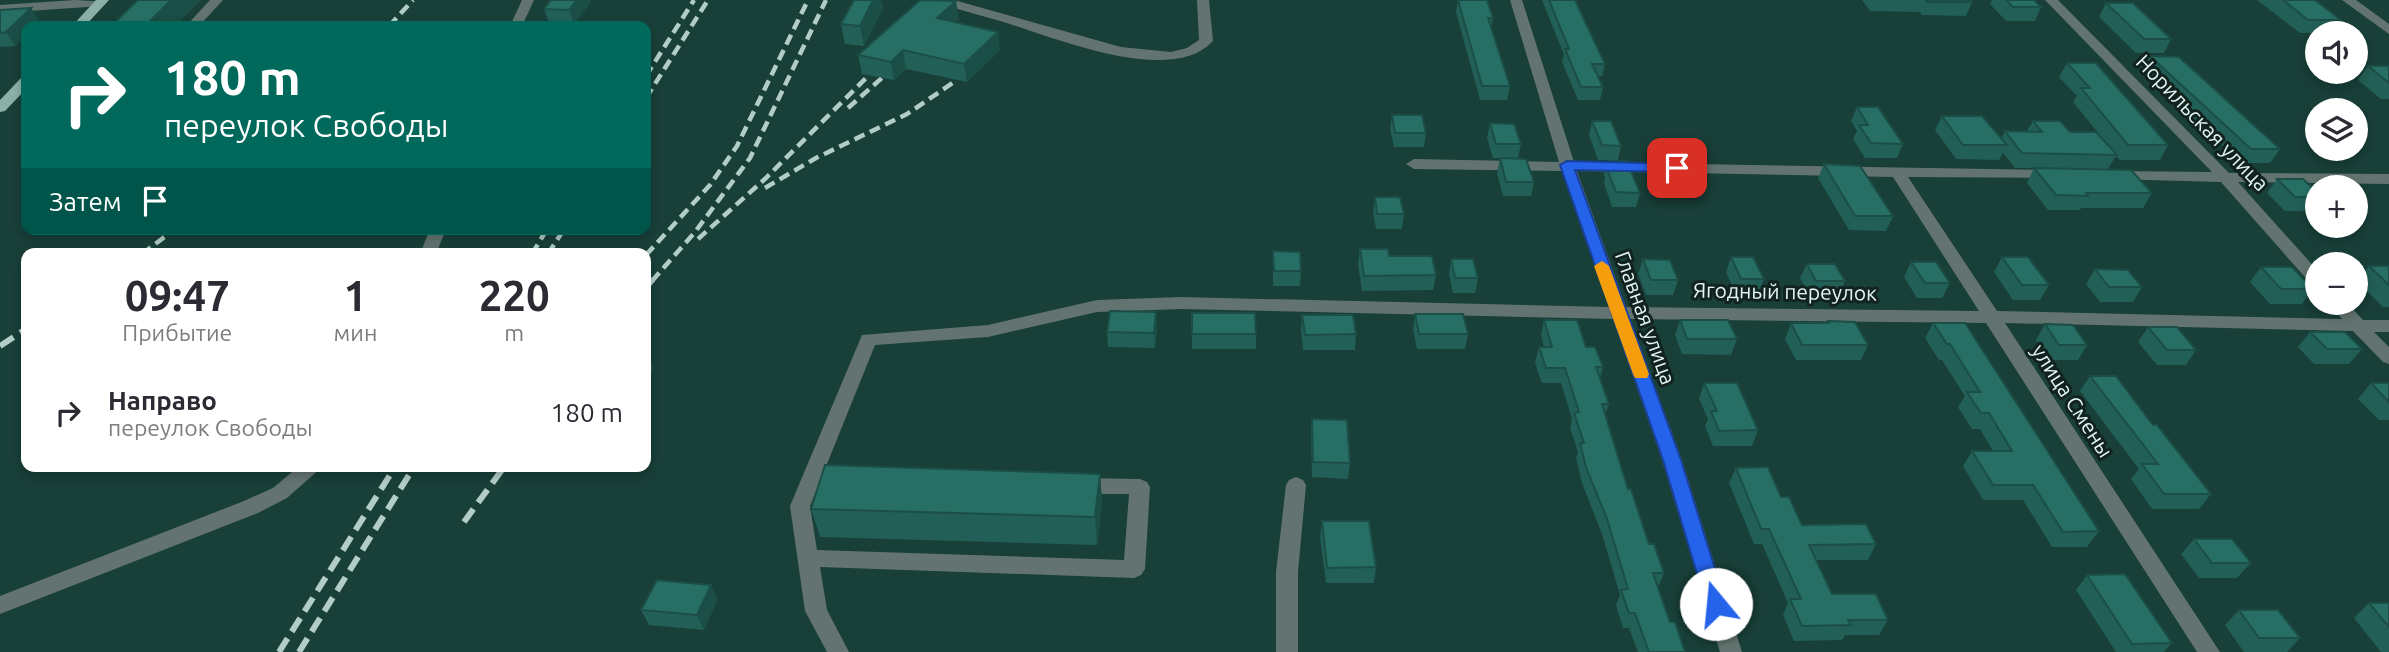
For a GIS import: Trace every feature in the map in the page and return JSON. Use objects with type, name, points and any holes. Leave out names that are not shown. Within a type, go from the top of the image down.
[{"type":"main road","points":[[83,21],[102,1]]},
{"type":"main road","points":[[0,108],[21,86]]},
{"type":"street","points":[[197,21],[217,0]]},
{"type":"street","points":[[518,21],[528,0]]},
{"type":"street","points":[[947,2],[1101,49],[1171,56],[1188,52],[1206,41],[1208,35],[1203,0]]},
{"type":"street","name":"Главная улица","points":[[1516,0],[1567,165],[1672,460],[1731,652]]},
{"type":"street","name":"Норильская улица","points":[[2051,0],[2227,178],[2305,266]]},
{"type":"street","points":[[2348,0],[2389,30]]},
{"type":"street","points":[[0,9],[102,1]]},
{"type":"street","points":[[1414,164],[2069,175]]},
{"type":"street","name":"улица Смены","points":[[1898,173],[2209,652]]},
{"type":"street","points":[[2096,175],[2389,179]]},
{"type":"street","name":"Ягодный переулок","points":[[811,480],[868,339],[988,331],[1097,306],[1181,303],[2389,326]]},
{"type":"street","points":[[2348,315],[2389,358]]},
{"type":"street","points":[[0,605],[251,508],[280,493],[306,472]]},
{"type":"street","points":[[838,480],[811,480],[800,506],[816,611],[838,652]]},
{"type":"street","points":[[808,558],[1134,569],[1140,488],[1058,485]]},
{"type":"street","points":[[1287,652],[1287,572],[1296,485]]},
{"type":"building","points":[[138,0],[171,0],[150,21],[116,21]]},
{"type":"building","points":[[551,0],[577,0],[569,10],[544,9]]},
{"type":"building","points":[[854,0],[873,0],[860,26],[841,24]]},
{"type":"building","points":[[920,0],[956,1],[937,18],[998,32],[964,64],[903,50],[891,62],[858,55]]},
{"type":"building","points":[[1458,0],[1487,0],[1493,18],[1488,18],[1510,86],[1482,86]]},
{"type":"building","points":[[1549,0],[1575,0],[1605,64],[1592,64],[1603,87],[1581,87]]},
{"type":"building","points":[[1926,0],[1970,0],[1972,2],[1927,2]]},
{"type":"building","points":[[2006,0],[2034,0],[2041,7],[2013,7]]},
{"type":"building","points":[[2283,0],[2315,0],[2341,20],[2308,20]]},
{"type":"building","points":[[2106,3],[2133,3],[2171,39],[2144,39]]},
{"type":"building","points":[[31,8],[6,32],[0,33],[0,10]]},
{"type":"building","points":[[2150,56],[2179,57],[2280,149],[2251,149]]},
{"type":"building","points":[[2067,63],[2096,63],[2168,145],[2128,145],[2081,88],[2090,88]]},
{"type":"building","points":[[2368,66],[2389,66],[2389,83]]},
{"type":"building","points":[[1857,107],[1878,107],[1903,144],[1871,143],[1859,125],[1868,125]]},
{"type":"building","points":[[1392,115],[1422,115],[1426,133],[1395,133]]},
{"type":"building","points":[[1942,116],[1982,116],[2007,145],[1963,145]]},
{"type":"building","points":[[1592,121],[1611,121],[1621,146],[1602,145]]},
{"type":"building","points":[[2033,121],[2060,121],[2070,132],[2096,132],[2117,155],[2022,153],[2005,131],[2042,132]]},
{"type":"building","points":[[1490,123],[1514,124],[1521,144],[1496,144]]},
{"type":"building","points":[[1500,158],[1526,159],[1534,182],[1506,182]]},
{"type":"building","points":[[1608,161],[1627,161],[1640,193],[1616,192],[1607,169],[1611,169]]},
{"type":"building","points":[[1824,164],[1860,166],[1893,216],[1855,216]]},
{"type":"building","points":[[2034,168],[2131,170],[2152,193],[2056,195]]},
{"type":"building","points":[[2277,179],[2305,181],[2305,197],[2295,197]]},
{"type":"building","points":[[1375,197],[1400,197],[1404,214],[1377,214]]},
{"type":"building","points":[[1360,249],[1388,249],[1389,256],[1432,256],[1436,275],[1364,276]]},
{"type":"building","points":[[1273,251],[1300,252],[1301,271],[1274,271]]},
{"type":"building","points":[[1731,257],[1753,257],[1764,279],[1741,279]]},
{"type":"building","points":[[2002,257],[2028,257],[2049,285],[2022,285]]},
{"type":"building","points":[[1451,259],[1473,259],[1478,278],[1455,278]]},
{"type":"building","points":[[1643,259],[1670,260],[1678,280],[1651,280]]},
{"type":"building","points":[[1911,262],[1936,262],[1950,283],[1925,283]]},
{"type":"building","points":[[1807,264],[1835,264],[1845,281],[1816,281]]},
{"type":"building","points":[[2369,266],[2389,266],[2389,285]]},
{"type":"building","points":[[2261,267],[2292,267],[2305,281],[2305,289],[2281,289]]},
{"type":"building","points":[[2095,269],[2128,270],[2142,287],[2109,287]]},
{"type":"building","points":[[1110,311],[1156,312],[1154,333],[1107,332]]},
{"type":"building","points":[[1192,313],[1255,313],[1256,334],[1192,334]]},
{"type":"building","points":[[1415,314],[1463,314],[1468,334],[1419,334]]},
{"type":"building","points":[[1302,315],[1353,315],[1356,334],[1305,335]]},
{"type":"building","points":[[1544,320],[1577,320],[1586,347],[1595,347],[1603,367],[1596,367],[1609,404],[1602,404],[1628,489],[1631,489],[1649,544],[1654,544],[1664,573],[1653,573],[1670,622],[1675,622],[1685,652],[1649,652],[1635,613],[1629,613],[1621,590],[1628,589],[1607,519],[1586,467],[1580,443],[1584,443],[1574,413],[1579,412],[1565,368],[1546,368],[1539,347],[1552,347]]},
{"type":"building","points":[[1680,320],[1728,320],[1737,339],[1687,339]]},
{"type":"building","points":[[1828,321],[1855,322],[1868,345],[1802,345],[1791,323],[1829,323]]},
{"type":"building","points":[[1933,323],[1965,323],[2099,531],[2063,532],[2033,485],[1993,485],[1972,451],[2012,451],[1989,413],[1981,413],[1967,392],[1980,392],[1950,344],[1947,344]]},
{"type":"building","points":[[2045,324],[2073,325],[2087,345],[2059,345]]},
{"type":"building","points":[[2148,327],[2177,327],[2196,350],[2167,350]]},
{"type":"building","points":[[2310,332],[2345,332],[2362,349],[2327,349]]},
{"type":"building","points":[[2090,376],[2116,376],[2211,494],[2164,494],[2142,464],[2158,464]]},
{"type":"building","points":[[1704,383],[1737,383],[1758,430],[1719,431],[1711,411],[1717,411]]},
{"type":"building","points":[[2371,383],[2389,383],[2389,402]]},
{"type":"building","points":[[1312,419],[1347,420],[1350,463],[1313,462]]},
{"type":"building","points":[[825,465],[1100,474],[1095,517],[811,509]]},
{"type":"building","points":[[1768,467],[1781,497],[1789,497],[1802,525],[1866,524],[1876,544],[1809,545],[1832,594],[1876,594],[1888,620],[1848,620],[1851,625],[1802,626],[1790,599],[1801,599],[1769,529],[1761,529],[1736,468]]},
{"type":"building","points":[[1322,521],[1369,521],[1376,567],[1327,568]]},
{"type":"building","points":[[2194,539],[2232,539],[2251,563],[2212,563]]},
{"type":"building","points":[[2125,574],[2172,643],[2132,644],[2087,575]]},
{"type":"building","points":[[657,580],[711,585],[697,615],[641,610]]},
{"type":"building","points":[[2369,603],[2389,603],[2389,627]]},
{"type":"building","points":[[2239,610],[2278,610],[2300,638],[2259,638]]},
{"type":"railway","points":[[394,21],[413,0]]},
{"type":"railway","points":[[651,68],[694,0]]},
{"type":"railway","points":[[651,90],[708,0]]},
{"type":"railway","points":[[651,250],[710,185],[737,146],[808,0]]},
{"type":"railway","points":[[652,281],[695,232],[750,158],[826,0]]},
{"type":"railway","points":[[698,239],[766,178],[869,75]]},
{"type":"railway","points":[[848,108],[883,77]]},
{"type":"railway","points":[[765,188],[816,158],[907,114],[957,80]]},
{"type":"railway","points":[[150,248],[167,235]]},
{"type":"railway","points":[[536,248],[543,235]]},
{"type":"railway","points":[[552,248],[560,235]]},
{"type":"railway","points":[[0,346],[21,332]]},
{"type":"railway","points":[[279,652],[392,472]]},
{"type":"railway","points":[[299,652],[411,472]]},
{"type":"railway","points":[[464,522],[500,472]]},
{"type":"slow traffic","points":[[1602,266],[1641,374]]},
{"type":"route","points":[[1677,168],[1567,165],[1672,460],[1716,604]]}]
